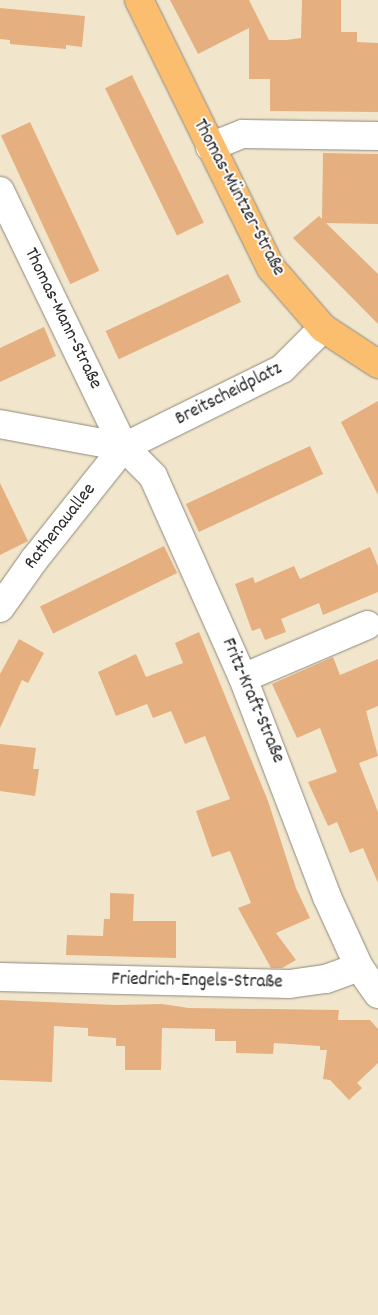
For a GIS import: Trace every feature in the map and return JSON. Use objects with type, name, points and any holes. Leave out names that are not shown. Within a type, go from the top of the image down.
[{"type":"main road","name":"Thomas-Müntzer-Straße","points":[[139,0],[271,268],[288,291],[323,328],[378,364]]},
{"type":"street","points":[[210,147],[243,134],[378,136]]},
{"type":"street","name":"Thomas-Mann-Straße","points":[[0,192],[124,447]]},
{"type":"street","name":"Breitscheidplatz","points":[[124,447],[282,369],[323,328]]},
{"type":"street","points":[[0,424],[124,447]]},
{"type":"street","name":"Rathenauallee","points":[[0,608],[34,560],[124,447]]},
{"type":"street","name":"Fritz-Kraft-Straße","points":[[124,447],[153,476],[243,678],[327,897],[359,967]]},
{"type":"street","points":[[243,678],[367,625]]},
{"type":"street","points":[[359,967],[378,994]]},
{"type":"street","name":"Friedrich-Engels-Straße","points":[[0,977],[289,984],[326,979],[359,967]]},
{"type":"building","points":[[170,0],[249,0],[269,40],[286,40],[301,38],[302,0],[341,0],[341,32],[357,32],[357,42],[378,43],[378,112],[270,111],[270,79],[249,79],[249,28],[198,54]]},
{"type":"building","points":[[0,8],[85,16],[82,47],[66,45],[66,49],[10,44],[10,40],[0,39]]},
{"type":"building","points":[[132,75],[204,222],[177,236],[105,88]]},
{"type":"building","points":[[30,122],[99,271],[70,284],[1,136]]},
{"type":"building","points":[[323,153],[378,154],[378,224],[326,223],[378,274],[378,324],[293,238],[319,216],[322,219]]},
{"type":"building","points":[[228,274],[241,302],[119,359],[106,331]]},
{"type":"building","points":[[44,327],[56,356],[0,382],[0,348]]},
{"type":"building","points":[[378,401],[378,495],[341,422]]},
{"type":"building","points":[[310,446],[323,474],[199,532],[186,504]]},
{"type":"building","points":[[0,483],[28,541],[0,555]]},
{"type":"building","points":[[164,546],[177,573],[53,633],[40,606]]},
{"type":"building","points":[[370,547],[378,566],[378,592],[323,615],[319,603],[281,619],[286,632],[265,640],[260,628],[252,631],[235,584],[253,577],[255,583],[294,566],[300,579]]},
{"type":"building","points":[[199,632],[268,801],[296,888],[310,918],[276,933],[296,960],[282,968],[271,968],[238,908],[251,903],[230,851],[212,857],[196,811],[230,799],[205,736],[185,744],[171,711],[153,718],[147,704],[116,716],[98,672],[136,654],[146,677],[183,663],[175,643]]},
{"type":"building","points":[[19,639],[44,653],[28,683],[22,680],[0,728],[0,674]]},
{"type":"building","points":[[333,657],[340,675],[378,659],[378,706],[366,711],[378,756],[359,763],[378,812],[378,883],[363,848],[350,853],[337,822],[328,826],[308,782],[337,772],[320,728],[297,738],[272,684]]},
{"type":"building","points":[[0,744],[36,748],[33,769],[39,769],[35,796],[0,791]]},
{"type":"building","points":[[110,893],[134,894],[133,921],[176,921],[176,958],[66,955],[67,935],[103,936],[104,919],[110,919]]},
{"type":"building","points":[[0,1000],[116,1005],[162,1004],[189,1008],[339,1010],[338,1020],[370,1020],[378,1029],[378,1063],[357,1083],[362,1088],[349,1100],[330,1080],[323,1079],[327,1050],[320,1050],[320,1046],[274,1043],[273,1054],[236,1053],[236,1041],[215,1041],[215,1029],[162,1028],[161,1070],[125,1070],[125,1046],[116,1046],[116,1038],[88,1036],[88,1028],[54,1026],[52,1082],[0,1080]]}]
